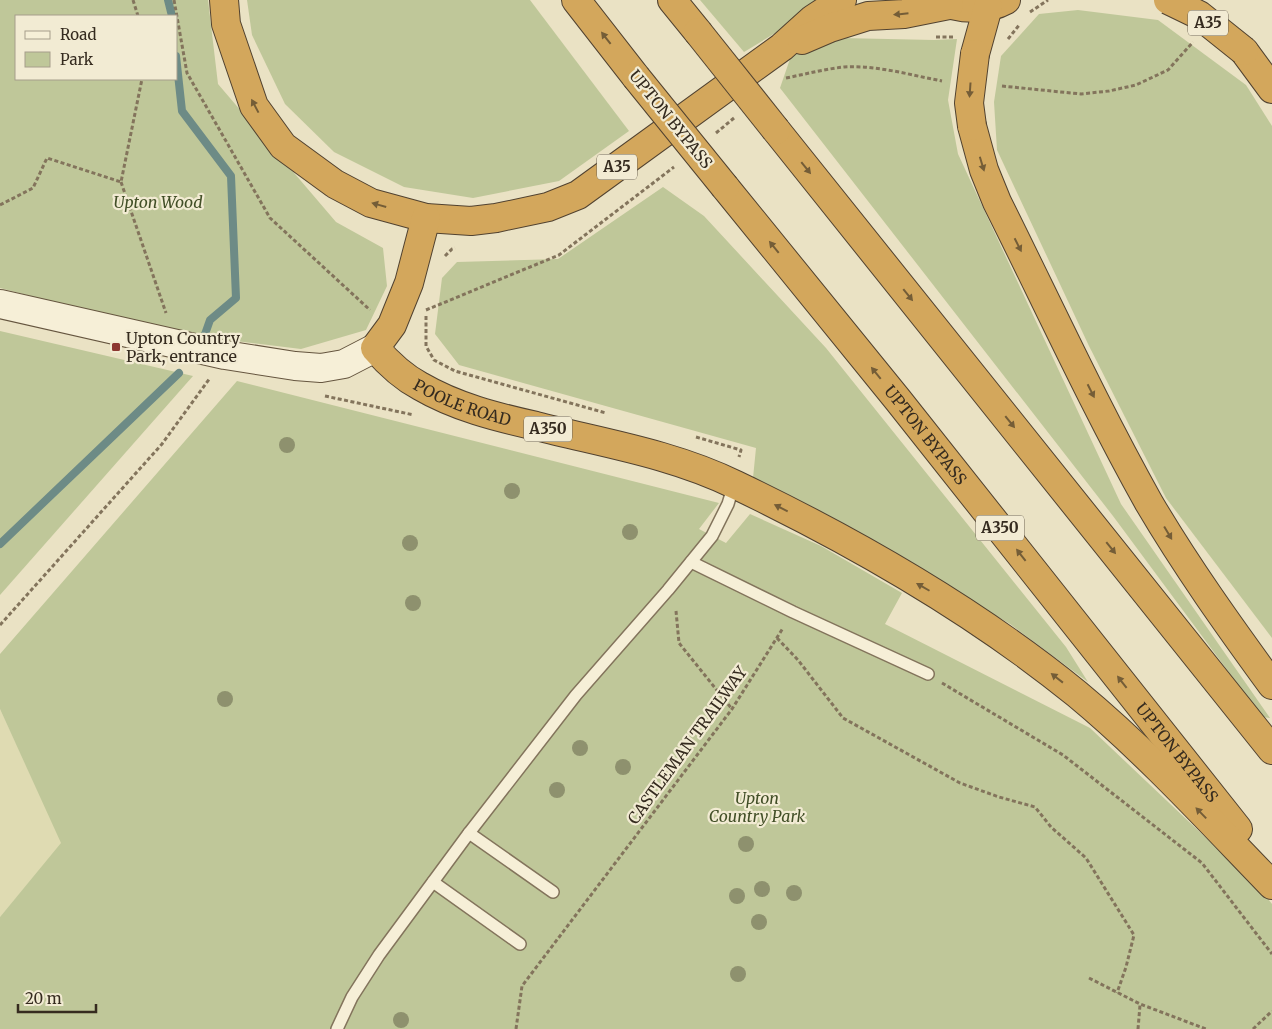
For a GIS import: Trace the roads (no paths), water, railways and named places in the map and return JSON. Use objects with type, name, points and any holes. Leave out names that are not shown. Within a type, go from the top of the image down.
[{"type":"highway","name":"A35","points":[[224,0],[226,24],[254,106],[283,146],[335,184],[371,203],[426,218],[471,221],[496,218],[548,206],[578,195],[782,47],[813,19],[842,0]]},
{"type":"highway","name":"UPTON BYPASS","points":[[576,0],[904,408],[1272,871]]},
{"type":"highway","points":[[672,0],[1272,750]]},
{"type":"highway","name":"A35","points":[[1168,0],[1199,15],[1244,51],[1272,89]]},
{"type":"highway","name":"A35","points":[[782,47],[830,28],[868,16],[904,14],[944,2]]},
{"type":"highway","points":[[944,2],[968,8],[997,3]]},
{"type":"highway","points":[[997,3],[977,46],[969,104],[972,126],[984,170],[996,202],[1115,440],[1150,503],[1224,618],[1272,685]]},
{"type":"highway","points":[[375,348],[392,325],[409,283],[426,218]]},
{"type":"highway","name":"POOLE ROAD","points":[[375,348],[391,366],[419,386],[481,413],[670,459],[734,484]]},
{"type":"highway","name":"A350","points":[[734,484],[823,529],[877,560],[933,593],[1026,654],[1132,743],[1272,885]]},
{"type":"main road","points":[[0,304],[225,355],[295,366],[321,368],[344,364],[375,348]]},
{"type":"lane","points":[[337,1029],[352,997],[379,955],[469,834],[576,695],[668,590],[712,536],[728,504],[734,484]]},
{"type":"lane","points":[[690,562],[928,674]]},
{"type":"lane","points":[[469,834],[553,892]]},
{"type":"lane","points":[[433,882],[520,944]]},
{"type":"waterway","points":[[168,0],[172,15]]},
{"type":"waterway","points":[[178,74],[182,111],[231,176],[236,298],[210,320],[204,337]]},
{"type":"waterway","points":[[0,544],[179,373]]},
{"type":"place","name":"Upton Country Park, entrance","points":[[116,347]]},
{"type":"park label","name":"Upton Wood","points":[[158,202]]},
{"type":"park label","name":"Upton Country Park","points":[[757,807]]}]
